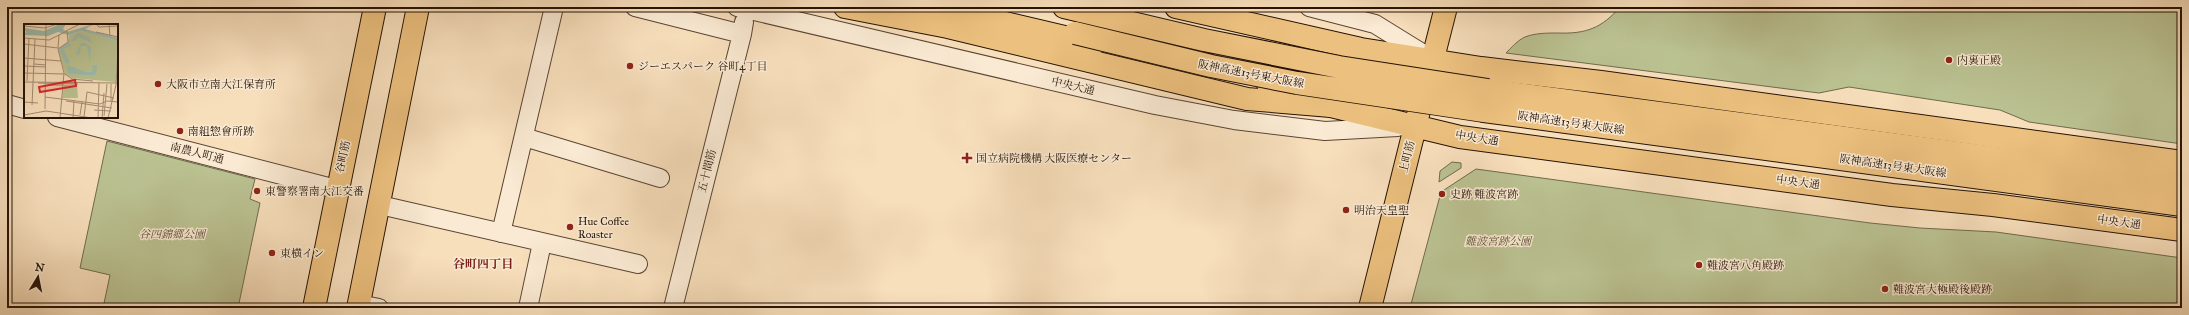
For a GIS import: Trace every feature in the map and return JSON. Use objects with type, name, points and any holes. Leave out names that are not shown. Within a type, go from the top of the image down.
[{"type":"main road","name":"谷町筋","points":[[314,308],[336,189],[375,7]]},
{"type":"main road","points":[[365,307],[380,205],[418,7]]},
{"type":"main road","points":[[845,7],[1164,69]]},
{"type":"main road","points":[[938,7],[1164,69]]},
{"type":"main road","name":"阪神高速13号東大阪線","points":[[967,7],[1211,66],[1388,98],[2182,205]]},
{"type":"main road","name":"阪神高速13号東大阪線","points":[[1064,7],[1204,40],[1339,67],[2182,183]]},
{"type":"main road","points":[[1176,7],[1361,49],[1432,60],[2182,162]]},
{"type":"main road","name":"上町筋","points":[[1370,308],[1446,7]]},
{"type":"main road","name":"中央大通","points":[[1164,69],[1254,80],[1331,106],[1481,140],[1884,194],[1993,205],[2182,230]]},
{"type":"street","points":[[500,233],[554,7]]},
{"type":"street","points":[[635,7],[742,34]]},
{"type":"street","points":[[1309,7],[1375,24],[1432,60]]},
{"type":"street","name":"五十間筋","points":[[673,308],[742,34],[742,8]]},
{"type":"street","name":"中央大通","points":[[742,8],[1155,105],[1234,120],[1325,130],[1415,126]]},
{"type":"street","points":[[7,104],[24,109]]},
{"type":"street","name":"南農人町通","points":[[61,118],[336,189]]},
{"type":"street","points":[[524,137],[660,178]]},
{"type":"street","points":[[380,205],[638,264]]},
{"type":"street","points":[[528,308],[542,242]]},
{"type":"green space","points":[[1620,7],[2182,7],[2182,144],[2029,122],[2000,110],[1849,87],[1819,93],[1506,53],[1525,37],[1541,34],[1585,31],[1593,28],[1607,20]]},
{"type":"green space","name":"谷四錦郷公園","points":[[107,141],[255,179],[250,199],[260,203],[238,308],[103,308],[110,275],[80,268]]},
{"type":"green space","points":[[1452,162],[1461,163],[1461,168],[1439,182],[1440,171]]},
{"type":"green space","name":"難波宮跡公園","points":[[1476,169],[1870,223],[1920,228],[1996,232],[2182,258],[2182,308],[1410,308],[1441,192]]},
{"type":"place","name":"内裏正殿","points":[[1949,60]]},
{"type":"place","name":"ジーエスパーク 谷町4丁目","points":[[630,66]]},
{"type":"place","name":"大阪市立南大江保育所","points":[[158,84]]},
{"type":"place","name":"南組惣會所跡","points":[[180,131]]},
{"type":"place","name":"国立病院機構 大阪医療センター","points":[[967,158]]},
{"type":"place","name":"東警察署南大江交番","points":[[257,191]]},
{"type":"place","name":"史跡 難波宮跡","points":[[1442,194]]},
{"type":"place","name":"明治天皇聖","points":[[1346,210]]},
{"type":"place","name":"Hue Coffee Roaster","points":[[570,227]]},
{"type":"place","name":"東横イン","points":[[272,253]]},
{"type":"place","name":"難波宮八角殿跡","points":[[1699,265]]},
{"type":"place","name":"難波宮大極殿後殿跡","points":[[1885,289]]},
{"type":"district","name":"谷町四丁目","points":[[483,264]]}]
